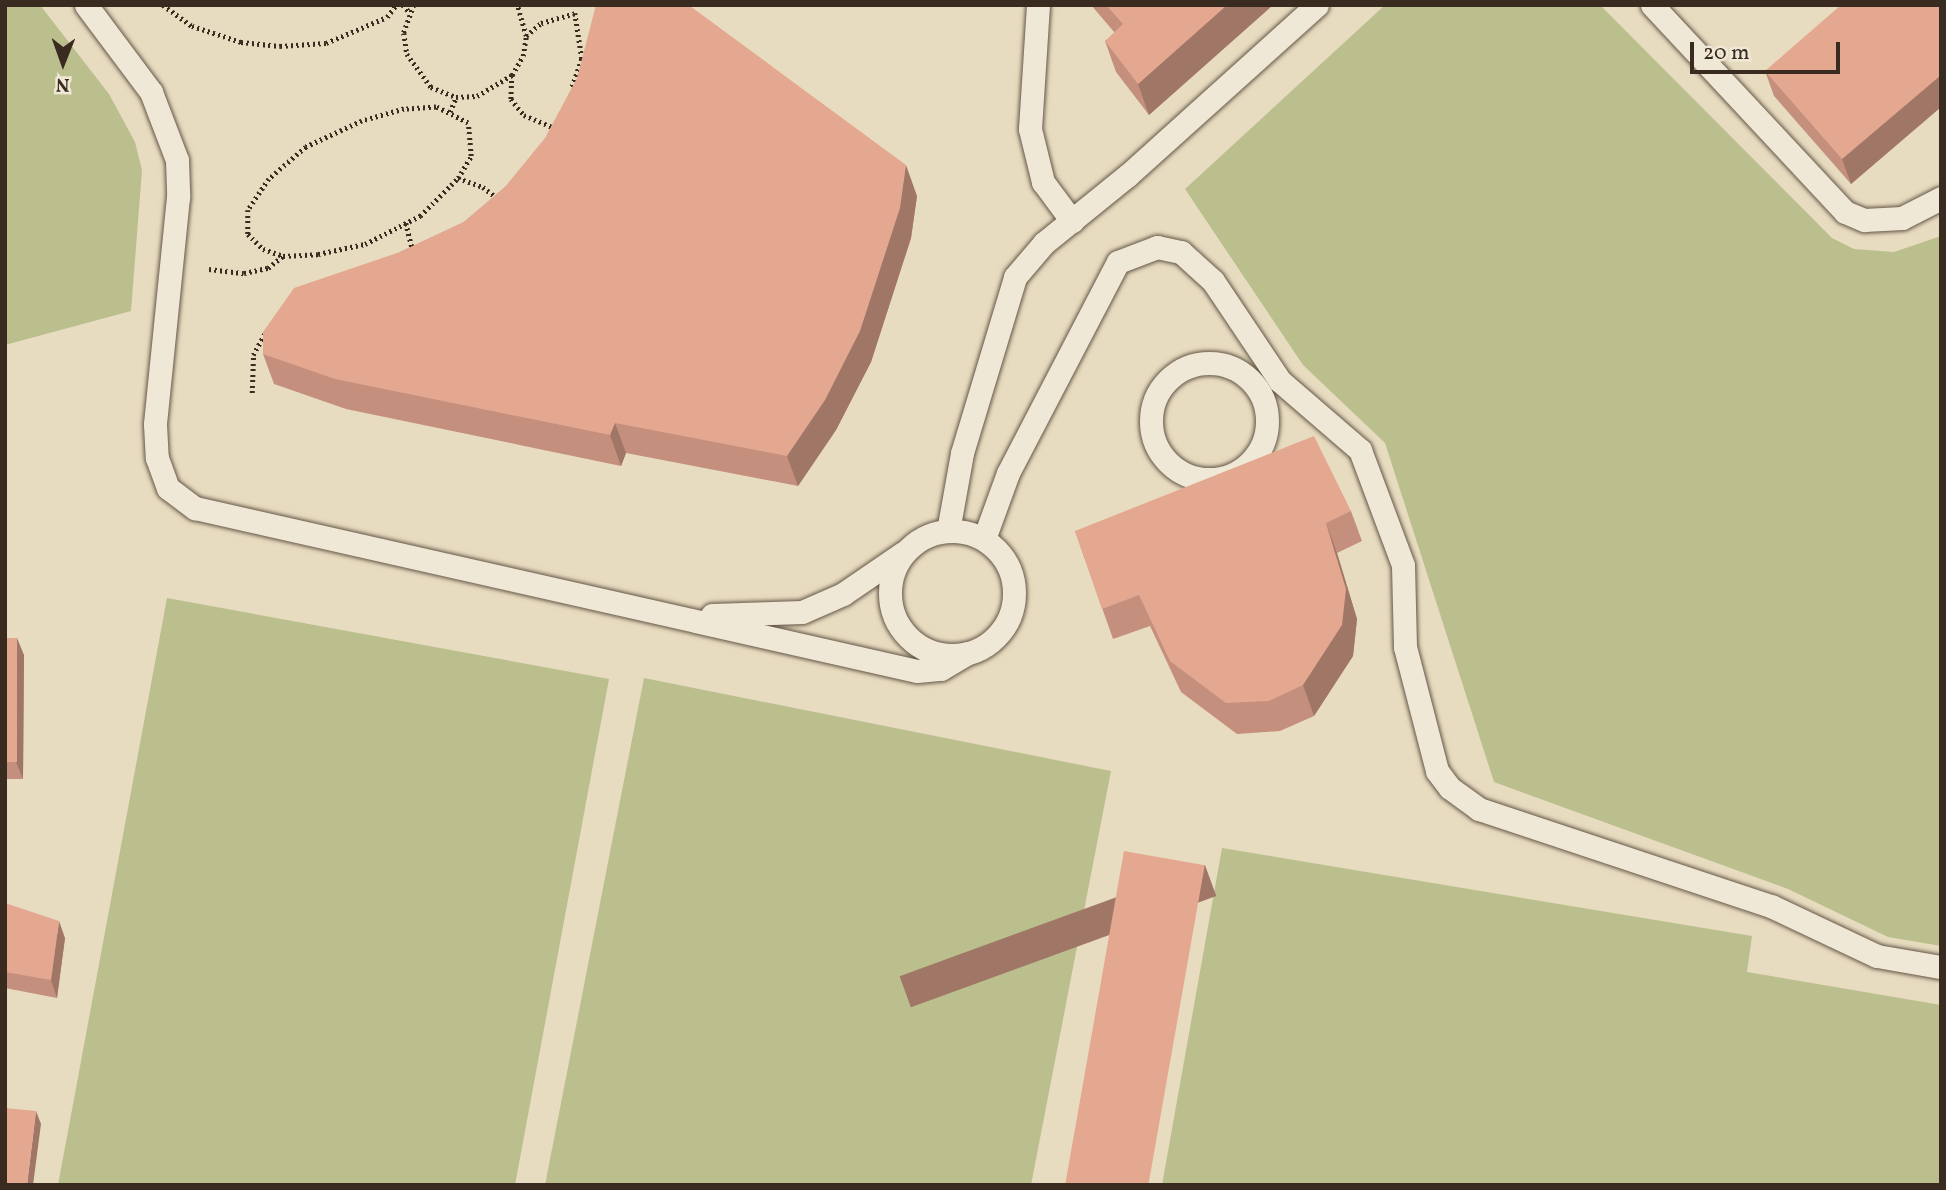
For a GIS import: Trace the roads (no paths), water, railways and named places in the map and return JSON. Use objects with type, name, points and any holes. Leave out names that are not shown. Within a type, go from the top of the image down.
[{"type":"lane","points":[[86,5],[151,92],[168,129],[177,160],[171,264],[155,424],[157,458],[168,488],[195,508],[917,671],[941,669],[998,634],[1014,601],[1008,566],[984,539],[948,531],[925,537],[843,594],[802,612],[671,614]]},
{"type":"lane","points":[[1038,5],[1030,130],[1043,182],[1072,221]]},
{"type":"lane","points":[[948,531],[962,453],[1015,277],[1044,243],[1317,5]]},
{"type":"lane","points":[[1652,5],[1845,212],[1864,220],[1902,218],[1941,198]]},
{"type":"lane","points":[[984,539],[1008,473],[1118,262],[1157,247],[1181,252],[1213,281],[1280,381],[1360,450],[1403,565],[1405,648],[1437,771],[1450,788],[1479,809],[1770,906],[1877,956],[1941,967]]},
{"type":"lane","points":[[1205,362],[1226,365],[1258,388],[1266,408],[1266,433],[1259,452],[1245,466],[1207,479],[1187,475],[1165,460],[1150,422],[1163,384],[1178,371],[1205,362]]},
{"type":"lane","points":[[1258,388],[1280,381]]},
{"type":"lane","points":[[905,552],[890,585],[891,608],[902,631],[932,652],[968,653]]}]
